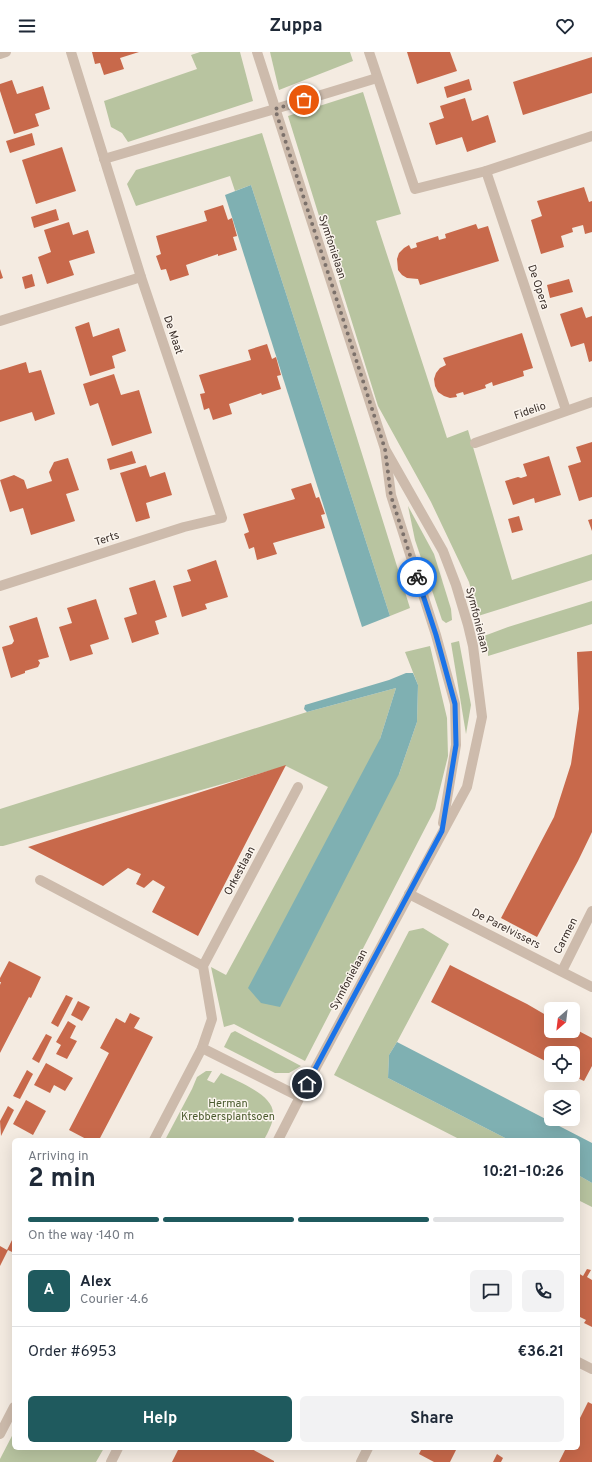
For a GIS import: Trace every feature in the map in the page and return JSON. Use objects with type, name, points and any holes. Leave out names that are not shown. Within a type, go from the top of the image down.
[{"type":"street","points":[[0,54],[6,52]]},
{"type":"street","name":"De Maat","points":[[71,52],[141,277],[222,518]]},
{"type":"street","name":"Symfonielaan","points":[[257,52],[385,449],[391,496],[436,635],[455,704],[456,745],[442,831]]},
{"type":"street","points":[[369,52],[415,189],[486,171],[592,136]]},
{"type":"street","points":[[104,159],[377,78]]},
{"type":"street","name":"De Opera","points":[[486,171],[566,410]]},
{"type":"street","points":[[0,321],[141,277]]},
{"type":"street","name":"Fidelio","points":[[475,442],[592,402]]},
{"type":"street","name":"Symfonielaan","points":[[279,1138],[466,787],[482,717],[473,646],[458,592],[443,550],[385,449]]},
{"type":"street","name":"Terts","points":[[0,586],[184,527],[222,518]]},
{"type":"street","name":"Orkestlaan","points":[[203,966],[298,787]]},
{"type":"street","points":[[40,880],[203,966],[212,1019],[202,1048],[155,1138]]},
{"type":"street","name":"De Parelvissers","points":[[409,894],[592,986]]},
{"type":"street","name":"Carmen","points":[[562,971],[592,911]]},
{"type":"street","points":[[202,1048],[300,1098]]},
{"type":"street","points":[[580,1363],[592,1369]]},
{"type":"street","points":[[0,1434],[12,1412]]},
{"type":"street","points":[[111,1462],[117,1450]]},
{"type":"street","points":[[361,1462],[367,1450]]},
{"type":"green space","points":[[200,52],[240,52],[253,101],[128,142],[122,133],[111,127],[104,101],[197,69],[191,55]]},
{"type":"green space","points":[[270,52],[350,52],[353,61],[279,90]]},
{"type":"green space","points":[[363,92],[401,214],[376,221],[447,438],[468,430],[512,580],[592,554],[592,580],[478,616],[469,582],[431,502],[378,406],[288,116]]},
{"type":"green space","points":[[262,133],[410,608],[390,616],[251,185],[235,191],[230,176],[136,206],[127,184],[136,170]]},
{"type":"green space","points":[[408,506],[434,554],[451,609],[452,620],[446,623],[442,620],[415,540]]},
{"type":"green space","points":[[592,601],[592,624],[488,656],[484,636]]},
{"type":"green space","points":[[459,641],[471,705],[466,734],[451,643]]},
{"type":"green space","points":[[430,646],[447,718],[448,756],[435,809],[305,1061],[234,1024],[224,1027],[211,967],[226,975],[328,787],[286,766],[0,846],[0,809],[307,712],[396,688],[380,739],[399,774],[417,722],[418,685],[405,652]]},
{"type":"green space","points":[[423,928],[449,944],[389,1055],[388,1078],[505,1138],[457,1138],[334,1075],[409,931]]},
{"type":"green space","points":[[235,1031],[301,1066],[289,1073],[275,1073],[224,1047],[231,1033]]},
{"type":"green space","name":"Herman Krebbersplantsoen","points":[[206,1071],[212,1071],[207,1080],[214,1083],[221,1073],[261,1094],[271,1106],[273,1113],[273,1120],[265,1138],[166,1138],[197,1077]]},
{"type":"green space","points":[[580,1176],[592,1183],[592,1207],[580,1201]]},
{"type":"green space","points":[[12,1436],[12,1450],[103,1450],[96,1462],[0,1462],[0,1459]]},
{"type":"water","points":[[251,185],[390,616],[362,627],[225,195]]},
{"type":"water","points":[[406,673],[413,673],[418,685],[417,722],[399,774],[280,1007],[261,1003],[248,988],[380,739],[396,688],[307,712],[304,709],[305,705],[389,680]]},
{"type":"water","points":[[397,1042],[544,1118],[544,1126],[559,1126],[592,1143],[592,1183],[580,1176],[580,1138],[505,1138],[388,1078],[389,1055]]},
{"type":"building","points":[[92,52],[139,52],[120,58],[124,69],[104,75],[100,63],[95,64]]},
{"type":"building","points":[[407,52],[450,52],[457,71],[417,84]]},
{"type":"building","points":[[592,57],[592,93],[523,115],[513,82]]},
{"type":"building","points":[[469,79],[472,90],[447,98],[444,87]]},
{"type":"building","points":[[12,80],[17,94],[43,86],[50,109],[35,114],[39,126],[14,134],[0,91],[0,84]]},
{"type":"building","points":[[465,98],[472,121],[488,115],[496,142],[467,152],[462,137],[436,145],[429,123],[444,118],[440,106]]},
{"type":"building","points":[[32,133],[35,145],[10,153],[6,141]]},
{"type":"building","points":[[62,147],[76,191],[36,204],[22,160]]},
{"type":"building","points":[[584,187],[589,202],[592,201],[592,232],[585,234],[583,225],[572,228],[573,232],[561,236],[564,247],[541,254],[531,220],[542,216],[537,201]]},
{"type":"building","points":[[223,205],[228,220],[232,218],[237,236],[233,237],[237,250],[218,256],[218,254],[186,265],[189,275],[170,281],[166,269],[161,270],[156,256],[161,254],[156,236],[207,221],[204,211]]},
{"type":"building","points":[[56,209],[59,220],[34,228],[31,217]]},
{"type":"building","points":[[69,222],[73,235],[88,230],[95,253],[69,261],[74,275],[47,284],[38,257],[51,252],[44,230]]},
{"type":"building","points":[[476,224],[478,229],[488,226],[499,261],[420,285],[418,279],[407,278],[398,270],[397,259],[399,253],[409,245],[411,249],[417,247],[416,243],[438,236],[439,240],[446,238],[445,234]]},
{"type":"building","points":[[0,269],[3,278],[0,279]]},
{"type":"building","points":[[32,274],[35,286],[25,289],[22,277]]},
{"type":"building","points":[[569,279],[573,292],[550,298],[547,285]]},
{"type":"building","points":[[582,307],[586,318],[592,316],[592,361],[589,362],[584,343],[571,347],[560,314]]},
{"type":"building","points":[[89,322],[93,337],[119,328],[126,351],[112,356],[115,368],[90,376],[75,327]]},
{"type":"building","points":[[522,333],[533,368],[523,371],[524,376],[493,386],[492,382],[485,385],[486,388],[464,395],[463,392],[456,394],[457,397],[450,398],[438,392],[434,379],[440,368],[446,365],[443,358]]},
{"type":"building","points":[[267,344],[272,359],[276,357],[281,375],[277,376],[281,389],[262,395],[261,393],[229,404],[232,414],[213,420],[209,408],[204,410],[200,394],[205,393],[199,375],[251,360],[248,350]]},
{"type":"building","points":[[26,362],[29,373],[41,370],[55,414],[35,421],[32,412],[0,422],[0,370]]},
{"type":"building","points":[[114,374],[121,395],[139,390],[152,433],[112,446],[98,403],[90,406],[83,384]]},
{"type":"building","points":[[592,442],[592,497],[579,501],[568,466],[581,462],[576,447]]},
{"type":"building","points":[[132,451],[136,463],[110,470],[107,459]]},
{"type":"building","points":[[549,456],[561,495],[535,503],[534,498],[513,505],[505,481],[527,476],[523,464]]},
{"type":"building","points":[[68,458],[79,490],[66,494],[75,521],[31,535],[23,508],[10,512],[0,480],[14,475],[24,480],[27,489],[52,481],[49,472],[54,462]]},
{"type":"building","points":[[146,465],[150,477],[165,472],[172,495],[146,503],[150,518],[136,522],[120,473]]},
{"type":"building","points":[[311,483],[316,498],[319,497],[325,514],[321,515],[325,528],[273,543],[277,554],[257,560],[254,547],[249,549],[244,534],[249,532],[243,514],[295,499],[291,489]]},
{"type":"building","points":[[519,516],[523,530],[512,533],[508,519]]},
{"type":"building","points":[[592,519],[592,531],[588,520]]},
{"type":"building","points":[[216,560],[228,597],[205,604],[207,609],[182,617],[173,586],[191,581],[187,570]]},
{"type":"building","points":[[155,580],[167,617],[155,621],[159,634],[132,643],[124,618],[137,614],[129,588]]},
{"type":"building","points":[[96,599],[109,639],[90,645],[93,654],[70,661],[59,627],[72,623],[67,608]]},
{"type":"building","points":[[37,617],[49,657],[38,660],[40,663],[38,667],[25,671],[25,673],[11,678],[2,647],[12,644],[14,641],[9,626]]},
{"type":"building","points":[[592,651],[592,832],[537,937],[501,918],[554,817],[571,764],[579,709],[577,652]]},
{"type":"building","points":[[286,765],[198,936],[152,912],[165,887],[153,880],[144,888],[136,884],[141,874],[128,868],[103,886],[28,847]]},
{"type":"building","points":[[9,961],[41,977],[0,1053],[0,978]]},
{"type":"building","points":[[450,965],[544,1014],[544,1038],[580,1038],[580,1032],[592,1038],[592,1066],[584,1081],[580,1079],[580,1046],[544,1046],[544,1060],[431,1002]]},
{"type":"building","points":[[66,995],[73,998],[58,1027],[51,1023]]},
{"type":"building","points":[[78,1001],[90,1007],[82,1021],[71,1015]]},
{"type":"building","points":[[130,1013],[140,1018],[134,1028],[153,1037],[100,1138],[84,1138],[69,1130],[109,1053],[100,1048],[116,1018],[125,1023]]},
{"type":"building","points":[[68,1021],[76,1026],[70,1038],[77,1041],[67,1059],[56,1054],[61,1045],[56,1042]]},
{"type":"building","points":[[46,1034],[52,1037],[39,1063],[32,1059]]},
{"type":"building","points":[[46,1063],[73,1078],[65,1091],[54,1085],[50,1093],[34,1085]]},
{"type":"building","points":[[27,1070],[33,1074],[20,1099],[13,1096]]},
{"type":"building","points":[[26,1100],[46,1111],[33,1135],[13,1124]]},
{"type":"building","points":[[8,1106],[14,1110],[1,1136],[0,1121]]},
{"type":"building","points":[[12,1240],[12,1252],[8,1250],[0,1266],[0,1246],[7,1250]]},
{"type":"building","points":[[587,1269],[591,1270],[587,1277],[592,1280],[592,1327],[584,1323],[586,1320],[580,1317],[580,1274],[583,1276]]},
{"type":"building","points":[[588,1402],[592,1404],[592,1462],[559,1462],[565,1450],[580,1450],[580,1418]]},
{"type":"building","points":[[178,1450],[254,1450],[274,1461],[274,1462],[172,1462]]},
{"type":"building","points":[[421,1450],[456,1450],[450,1462],[434,1462],[419,1454]]},
{"type":"building","points":[[497,1454],[503,1458],[501,1462],[493,1462]]},
{"type":"way so far","points":[[304,100],[275,109],[385,449],[391,496],[417,577]]},
{"type":"route","points":[[307,1084],[442,831],[456,745],[455,704],[436,635],[417,577]]}]
